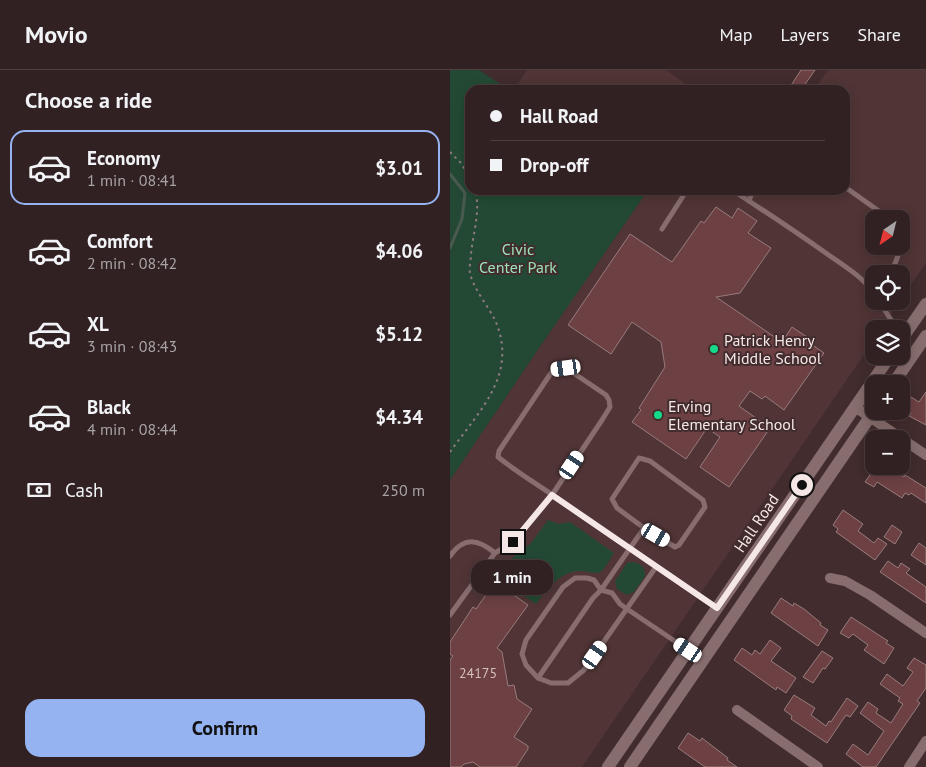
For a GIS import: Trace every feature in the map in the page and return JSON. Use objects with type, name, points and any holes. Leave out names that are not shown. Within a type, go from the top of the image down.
[{"type":"street","points":[[910,327],[926,304]]},
{"type":"street","points":[[899,375],[924,339],[910,337]]},
{"type":"street","name":"Hall Road","points":[[608,767],[884,365]]},
{"type":"street","points":[[855,408],[865,412]]},
{"type":"street","points":[[630,767],[868,420]]},
{"type":"street","points":[[880,420],[926,455]]},
{"type":"street","points":[[830,578],[845,581],[870,595],[926,633]]},
{"type":"street","points":[[717,608],[732,619]]},
{"type":"street","points":[[737,710],[818,767]]},
{"type":"street","points":[[908,767],[926,742]]},
{"type":"lane","points":[[850,191],[877,210]]},
{"type":"lane","points":[[662,229],[684,195]]},
{"type":"lane","points":[[740,195],[782,222],[865,281]]},
{"type":"lane","points":[[749,201],[751,195]]},
{"type":"lane","points":[[450,615],[495,553],[513,542],[552,495],[610,407],[610,400],[606,395],[566,368],[556,369],[551,373],[499,451],[498,457],[552,495],[656,567],[717,608]]},
{"type":"lane","points":[[639,458],[650,461],[704,500],[705,507],[679,545],[675,547],[644,528],[617,508],[612,499],[639,458]]},
{"type":"lane","points":[[538,678],[644,528]]},
{"type":"lane","points":[[450,556],[459,545],[464,543],[483,543],[495,553]]},
{"type":"lane","points":[[656,567],[628,609],[584,670],[568,683],[551,683],[538,678],[526,665],[522,654],[526,640],[562,587],[575,578],[594,580],[600,590],[612,593],[620,604],[628,609],[688,650]]},
{"type":"path","points":[[450,152],[465,170]]},
{"type":"path","points":[[450,452],[494,388],[500,374],[503,358],[495,321],[470,273],[477,206],[475,195]]},
{"type":"shaded area","points":[[527,70],[666,70],[687,85],[517,85]]},
{"type":"shaded area","name":"Erving Elementary School","points":[[828,70],[926,70],[926,263],[910,286],[910,265],[865,265],[865,310],[894,310],[887,320],[865,320],[865,353],[582,767],[450,767],[450,480],[645,195],[850,195],[850,85],[818,85]]},
{"type":"green space","name":"Civic Center Park","points":[[450,70],[479,70],[502,85],[465,85],[465,195],[645,195],[450,480]]},
{"type":"green space","points":[[548,520],[559,524],[570,522],[614,553],[600,572],[573,572],[560,577],[536,604],[494,575],[531,543]]},
{"type":"green space","points":[[631,562],[641,566],[645,576],[634,592],[627,595],[617,589],[615,581],[627,563]]},
{"type":"building","points":[[801,70],[815,70],[804,85],[791,85]]},
{"type":"building","name":"Patrick Henry Middle School","points":[[716,207],[732,218],[738,208],[757,221],[748,233],[771,248],[740,293],[716,297],[782,342],[792,327],[807,337],[805,340],[824,353],[784,410],[765,396],[762,399],[750,391],[739,406],[770,428],[729,487],[700,467],[720,437],[707,428],[686,459],[632,422],[641,410],[639,408],[665,367],[661,342],[632,322],[611,354],[568,325],[630,234],[672,262],[701,221],[704,223]]},
{"type":"building","points":[[926,392],[926,425],[910,417],[910,398],[911,397],[919,402]]},
{"type":"building","points":[[870,475],[901,475],[904,477],[905,475],[926,488],[926,503],[911,493],[909,495],[905,493],[902,498],[877,482],[874,487],[865,482]]},
{"type":"building","points":[[843,510],[863,524],[858,531],[874,543],[878,538],[887,544],[875,560],[836,532],[838,529],[833,525]]},
{"type":"building","points":[[892,525],[902,532],[895,544],[884,537]]},
{"type":"building","points":[[919,543],[926,548],[926,565],[911,555]]},
{"type":"building","points":[[888,561],[898,568],[901,563],[910,569],[906,573],[926,587],[926,603],[880,572]]},
{"type":"building","points":[[495,582],[528,605],[497,648],[502,652],[508,686],[514,685],[517,699],[532,709],[514,737],[528,746],[528,749],[516,767],[480,767],[473,762],[464,764],[461,767],[450,767],[450,660],[453,656],[450,654],[450,642],[473,607],[476,609]]},
{"type":"building","points":[[781,598],[793,606],[794,603],[804,609],[821,623],[820,625],[828,630],[818,646],[771,613]]},
{"type":"building","points":[[851,617],[888,641],[886,643],[894,648],[884,664],[864,650],[868,645],[853,634],[849,638],[840,633]]},
{"type":"building","points":[[770,640],[781,648],[771,661],[796,678],[786,693],[777,687],[776,690],[734,660],[742,648],[752,655],[755,650],[760,654]]},
{"type":"building","points":[[822,651],[833,658],[825,669],[823,668],[813,683],[803,677]]},
{"type":"building","points":[[914,658],[926,665],[926,688],[917,701],[920,703],[876,767],[863,767],[846,754],[853,744],[868,755],[884,731],[860,713],[868,702],[878,709],[876,713],[891,723],[903,704],[898,701],[900,698],[880,684],[887,674],[903,686],[913,672],[907,668]]},
{"type":"building","points":[[794,695],[815,708],[811,715],[826,726],[829,721],[831,722],[847,698],[858,706],[850,717],[846,715],[827,743],[791,719],[792,716],[784,710]]},
{"type":"building","points":[[688,733],[700,741],[702,738],[737,767],[705,767],[678,748]]},
{"type":"waterway","points":[[450,174],[465,193],[462,219],[450,248]]},
{"type":"place","name":"Patrick Henry Middle School","points":[[714,349]]},
{"type":"place","name":"Erving Elementary School","points":[[658,415]]},
{"type":"route","points":[[513,542],[552,495],[717,608],[802,485]]}]
